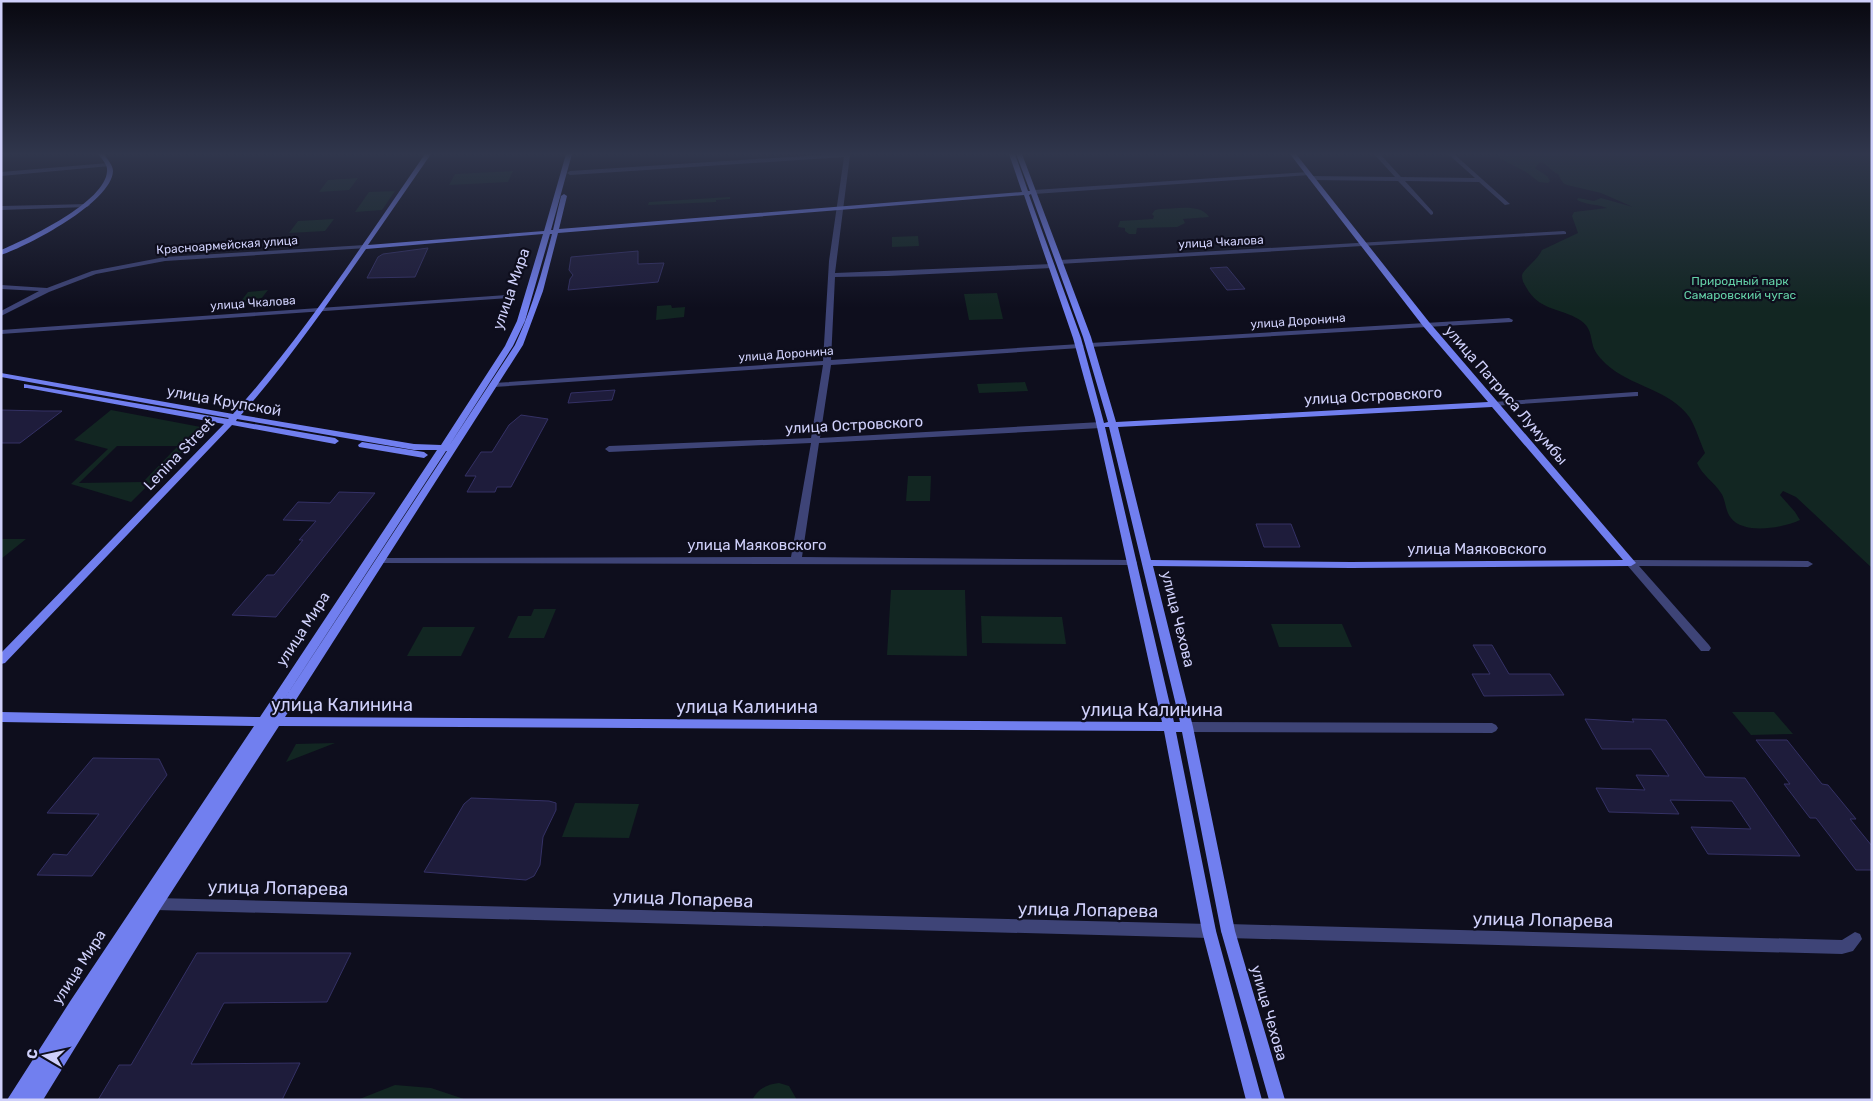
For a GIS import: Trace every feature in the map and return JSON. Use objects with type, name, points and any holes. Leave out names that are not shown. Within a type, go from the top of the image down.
[{"type":"main road","points":[[1,253],[48,229],[86,205]]},
{"type":"main road","name":"Lenina Street","points":[[1,660],[232,420],[264,384],[321,309],[394,205]]},
{"type":"main road","name":"улица Мира","points":[[269,722],[369,561],[494,385],[526,331],[538,297],[558,205]]},
{"type":"main road","name":"Красноармейская улица","points":[[366,247],[552,230],[872,205]]},
{"type":"main road","name":"улица Чехова","points":[[1030,205],[1080,346],[1101,425],[1169,727],[1209,931],[1254,1100]]},
{"type":"main road","name":"улица Чехова","points":[[1039,205],[1090,345],[1113,425],[1186,727],[1228,931],[1277,1100]]},
{"type":"main road","name":"улица Патриса Лумумбы","points":[[1332,205],[1426,324],[1631,563]]},
{"type":"main road","name":"улица Мира","points":[[15,1100],[269,722],[381,561],[517,332],[552,230]]},
{"type":"main road","points":[[1052,266],[1059,262]]},
{"type":"main road","points":[[529,297],[538,297]]},
{"type":"main road","points":[[1080,346],[1090,345]]},
{"type":"main road","name":"улица Крупской","points":[[1,375],[409,453],[446,452]]},
{"type":"main road","name":"улица Крупской","points":[[1,381],[232,420]]},
{"type":"main road","points":[[484,385],[494,385]]},
{"type":"main road","name":"улица Островского","points":[[1101,425],[1493,404]]},
{"type":"main road","points":[[369,561],[381,561]]},
{"type":"main road","name":"улица Маяковского","points":[[1146,563],[1631,563]]},
{"type":"main road","name":"улица Калинина","points":[[1,716],[269,722],[1186,727]]},
{"type":"main road","name":"улица Мира","points":[[33,1100],[148,904]]},
{"type":"street","points":[[1,208],[76,205]]},
{"type":"street","points":[[1425,205],[1432,213]]},
{"type":"street","points":[[796,560],[828,362],[832,275],[839,208]]},
{"type":"street","name":"улица Чкалова","points":[[1059,262],[1564,233]]},
{"type":"street","name":"Красноармейская улица","points":[[1,287],[48,290],[94,272],[165,259],[366,247]]},
{"type":"street","points":[[832,275],[1052,266]]},
{"type":"street","points":[[1,314],[48,290]]},
{"type":"street","name":"улица Чкалова","points":[[1,332],[507,297]]},
{"type":"street","name":"улица Доронина","points":[[1090,345],[1509,320]]},
{"type":"street","name":"улица Доронина","points":[[494,385],[1080,346]]},
{"type":"street","name":"улица Островского","points":[[1493,404],[1635,394]]},
{"type":"street","name":"улица Островского","points":[[609,449],[1101,425]]},
{"type":"street","name":"улица Маяковского","points":[[381,561],[796,560],[1132,562]]},
{"type":"street","name":"улица Маяковского","points":[[1631,563],[1808,564]]},
{"type":"street","name":"улица Патриса Лумумбы","points":[[1631,563],[1705,648]]},
{"type":"street","name":"улица Калинина","points":[[1186,727],[1492,728]]},
{"type":"street","name":"улица Лопарева","points":[[148,904],[1209,931]]},
{"type":"street","name":"улица Лопарева","points":[[1228,931],[1842,946],[1848,946],[1855,939]]},
{"type":"green space","points":[[360,205],[385,205],[382,210],[355,212]]},
{"type":"green space","name":"Природный парк Самаровский чугас","points":[[1596,205],[1633,207],[1629,205],[1872,205],[1872,568],[1796,497],[1783,491],[1780,495],[1800,520],[1764,528],[1745,527],[1737,523],[1731,518],[1721,493],[1697,463],[1705,453],[1690,418],[1682,408],[1661,394],[1616,372],[1595,351],[1590,332],[1584,323],[1572,316],[1543,305],[1531,295],[1525,286],[1522,276],[1542,250],[1578,233],[1572,216],[1574,212],[1607,208]]},
{"type":"green space","points":[[1194,208],[1209,217],[1183,219],[1185,223],[1177,227],[1137,228],[1136,234],[1129,234],[1125,231],[1125,228],[1118,227],[1120,221],[1153,219],[1154,216],[1152,214],[1155,210]]},
{"type":"green space","points":[[334,219],[325,231],[289,233],[298,221]]},
{"type":"green space","points":[[918,236],[919,246],[892,247],[892,237]]},
{"type":"green space","points":[[268,290],[257,304],[237,306],[248,292]]},
{"type":"green space","points":[[997,293],[1003,319],[969,320],[964,294]]},
{"type":"green space","points":[[671,305],[672,308],[685,307],[684,317],[656,320],[657,306]]},
{"type":"green space","points":[[1025,382],[1028,391],[979,393],[977,384]]},
{"type":"green space","points":[[111,410],[206,428],[131,502],[71,484],[108,449],[74,440]],"holes":[[[117,446],[178,446],[143,482],[79,483]]]},
{"type":"green space","points":[[908,476],[931,476],[930,501],[906,501]]},
{"type":"green space","points":[[1,539],[26,539],[1,559]]},
{"type":"green space","points":[[891,590],[965,590],[967,656],[887,655]]},
{"type":"green space","points":[[534,609],[556,609],[544,638],[508,638],[518,616],[531,616]]},
{"type":"green space","points":[[981,616],[1062,617],[1066,644],[982,643]]},
{"type":"green space","points":[[1271,624],[1342,624],[1352,647],[1279,647]]},
{"type":"green space","points":[[423,627],[475,627],[461,656],[407,656]]},
{"type":"green space","points":[[1732,712],[1774,712],[1793,734],[1751,735]]},
{"type":"green space","points":[[335,743],[286,762],[296,744]]},
{"type":"green space","points":[[575,803],[639,804],[629,838],[562,837]]},
{"type":"green space","points":[[779,1083],[789,1086],[797,1100],[752,1100],[763,1088]]},
{"type":"green space","points":[[395,1085],[431,1088],[467,1100],[357,1100]]},
{"type":"building","points":[[428,248],[415,277],[367,278],[378,257],[383,254]]},
{"type":"building","points":[[638,251],[638,264],[664,263],[658,282],[568,290],[570,279],[573,275],[569,270],[571,257]]},
{"type":"building","points":[[1227,267],[1245,289],[1227,290],[1210,268]]},
{"type":"building","points":[[615,390],[612,400],[568,403],[571,393]]},
{"type":"building","points":[[1,410],[62,411],[20,443],[1,443]]},
{"type":"building","points":[[521,415],[548,419],[511,487],[497,487],[495,492],[467,492],[476,476],[465,476],[481,452],[492,452],[509,425]]},
{"type":"building","points":[[339,492],[375,493],[276,617],[232,615],[267,575],[274,575],[303,540],[299,540],[316,521],[283,520],[298,502],[330,503]]},
{"type":"building","points":[[1256,524],[1291,524],[1300,547],[1264,547]]},
{"type":"building","points":[[1473,645],[1492,645],[1509,674],[1550,674],[1564,695],[1484,696],[1472,674],[1490,674]]},
{"type":"building","points":[[1585,719],[1634,722],[1632,719],[1666,720],[1705,777],[1745,778],[1800,856],[1708,854],[1691,827],[1751,829],[1732,801],[1670,800],[1679,814],[1609,812],[1596,788],[1645,790],[1636,775],[1669,776],[1651,749],[1602,749]]},
{"type":"building","points":[[1756,740],[1787,740],[1822,784],[1828,785],[1856,819],[1850,819],[1872,846],[1872,870],[1856,870],[1816,818],[1810,818],[1784,784],[1790,784]]},
{"type":"building","points":[[93,758],[159,759],[167,775],[92,876],[37,875],[53,854],[67,855],[99,814],[47,813]]},
{"type":"building","points":[[471,798],[549,801],[556,803],[556,810],[543,837],[540,865],[534,876],[526,880],[424,872],[464,804]]},
{"type":"building","points":[[197,953],[351,953],[327,1002],[224,1003],[191,1064],[300,1063],[282,1100],[98,1100],[119,1065],[131,1065]]}]
